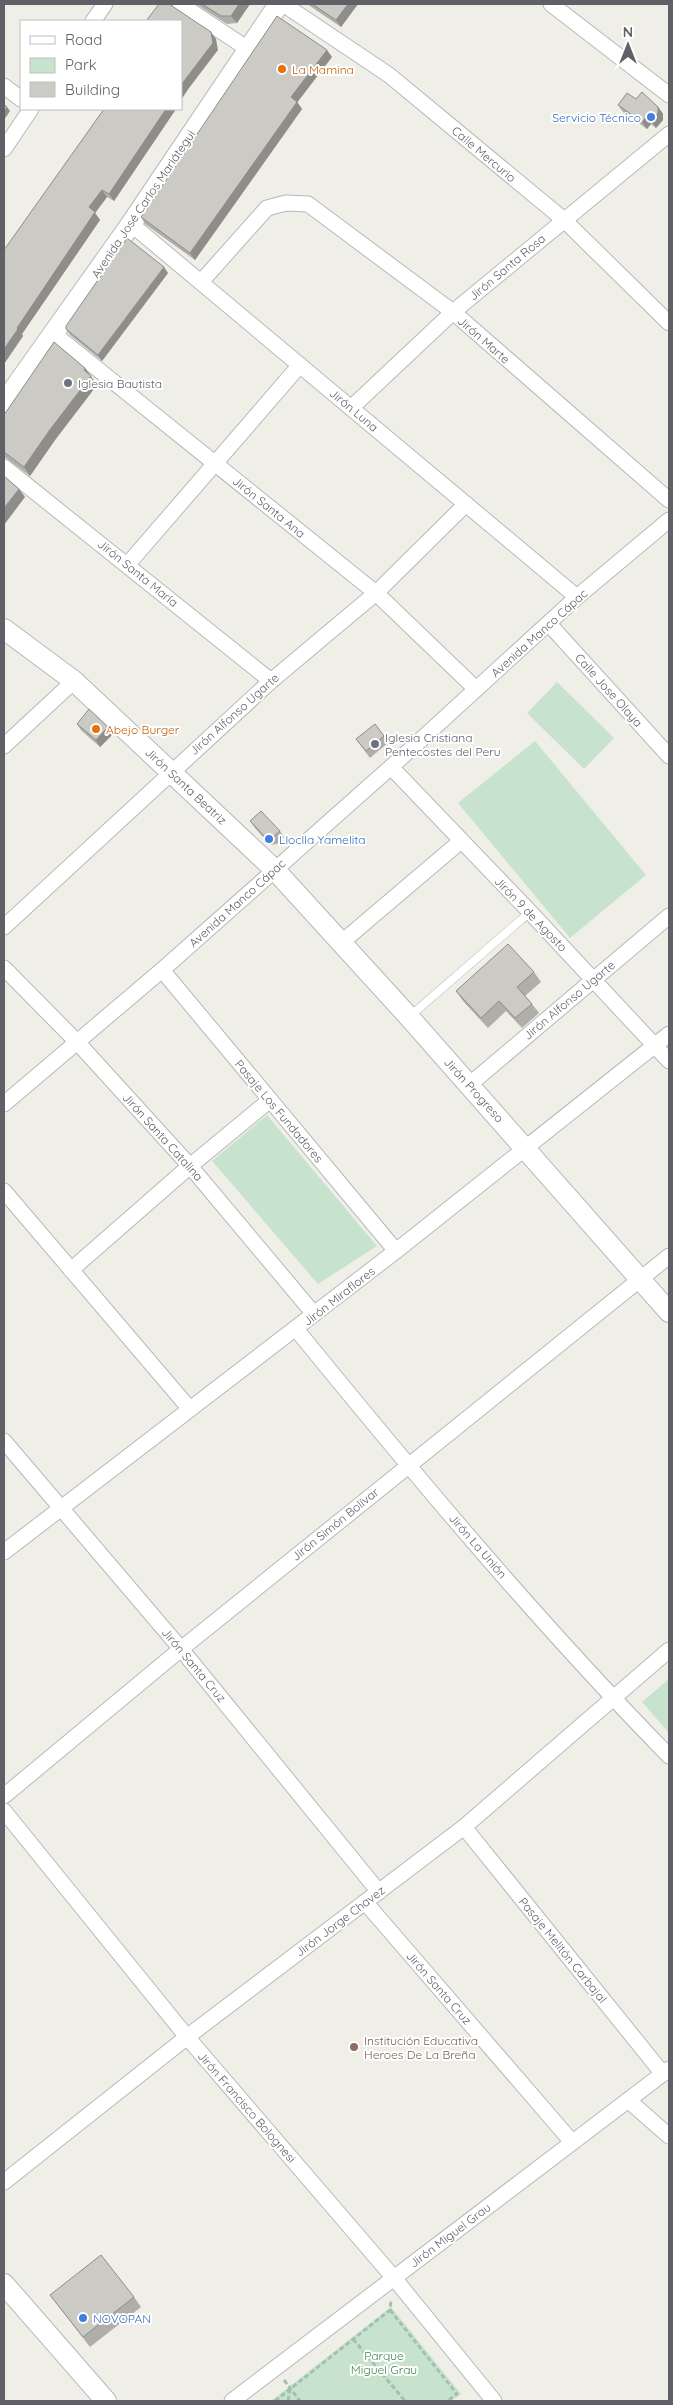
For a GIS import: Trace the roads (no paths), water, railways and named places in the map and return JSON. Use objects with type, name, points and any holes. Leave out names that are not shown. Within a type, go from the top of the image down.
[{"type":"street","points":[[93,20],[105,4]]},
{"type":"street","points":[[180,4],[248,49]]},
{"type":"street","name":"Avenida José Carlos Mariátegui","points":[[4,403],[131,224],[279,4]]},
{"type":"street","name":"Calle Mercurio","points":[[283,4],[388,75],[563,220],[669,323]]},
{"type":"street","points":[[551,4],[669,95]]},
{"type":"street","points":[[4,86],[20,97]]},
{"type":"street","points":[[4,149],[30,110]]},
{"type":"street","name":"Jirón Santa Rosa","points":[[351,408],[453,312],[563,220],[668,139]]},
{"type":"street","name":"Jirón Marte","points":[[201,282],[267,208],[286,203],[308,204],[453,312],[669,500]]},
{"type":"street","name":"Jirón Luna","points":[[131,224],[577,597]]},
{"type":"street","name":"Jirón Santa Ana","points":[[54,334],[376,593],[476,689]]},
{"type":"street","points":[[128,564],[216,465],[300,365]]},
{"type":"street","name":"Jirón Santa María","points":[[4,467],[128,564],[271,681]]},
{"type":"street","name":"Jirón Alfonso Ugarte","points":[[4,927],[170,772],[271,681],[376,593],[466,504]]},
{"type":"street","name":"Avenida Manco Cápac","points":[[4,1104],[162,970],[391,767],[577,597],[669,520]]},
{"type":"street","name":"Calle Jose Olaya","points":[[549,624],[669,756]]},
{"type":"street","name":"Jirón Santa Beatriz","points":[[4,629],[74,681],[275,870]]},
{"type":"street","points":[[4,746],[74,681]]},
{"type":"street","name":"Jirón 9 de Agosto","points":[[391,767],[656,1045],[669,1062]]},
{"type":"street","points":[[342,942],[462,841]]},
{"type":"street","name":"Jirón Progreso","points":[[275,870],[526,1148],[669,1312]]},
{"type":"street","name":"Jirón Alfonso Ugarte","points":[[469,1085],[669,916]]},
{"type":"street","name":"Jirón Santa Catalina","points":[[4,968],[78,1043],[190,1166],[314,1314]]},
{"type":"street","name":"Pasaje Los Fundadores","points":[[162,970],[396,1251]]},
{"type":"street","name":"Jirón Miraflores","points":[[4,1552],[189,1408],[296,1329],[669,1034]]},
{"type":"street","points":[[71,1270],[190,1166],[270,1100]]},
{"type":"street","points":[[4,1191],[189,1408]]},
{"type":"street","name":"Jirón Simón Bolívar","points":[[4,1796],[181,1649],[669,1256]]},
{"type":"street","name":"Jirón La Unión","points":[[296,1329],[407,1466],[612,1698],[669,1756]]},
{"type":"street","name":"Jirón Santa Cruz","points":[[4,1441],[181,1649],[379,1892]]},
{"type":"street","name":"Jirón Jorge Chavez","points":[[4,2182],[187,2037],[464,1827],[669,1650]]},
{"type":"street","name":"Jirón Francisco Bolognesi","points":[[4,1811],[187,2037],[394,2278],[484,2398]]},
{"type":"street","name":"Pasaje Melitón Carbajal","points":[[464,1827],[666,2072]]},
{"type":"street","name":"Jirón Santa Cruz","points":[[365,1902],[572,2142]]},
{"type":"street","name":"Jirón Miguel Grau","points":[[232,2401],[666,2072]]},
{"type":"street","points":[[628,2100],[669,2136]]},
{"type":"street","points":[[4,2284],[106,2401]]},
{"type":"lane","points":[[409,1017],[530,912]]},
{"type":"place","name":"La Mamina","points":[[282,69]]},
{"type":"place","name":"Servicio Técnico","points":[[651,117]]},
{"type":"place","name":"Iglesia Bautista","points":[[68,383]]},
{"type":"place","name":"Abejo Burger","points":[[96,729]]},
{"type":"place","name":"Iglesia Cristiana Pentecostes del Peru","points":[[375,744]]},
{"type":"place","name":"Lloclla Yamelita","points":[[269,839]]},
{"type":"place","name":"Institución Educativa Heroes De La Breña","points":[[354,2047]]},
{"type":"place","name":"NOVOPAN","points":[[83,2318]]},
{"type":"park label","name":"Parque Miguel Grau","points":[[384,2362]]}]
